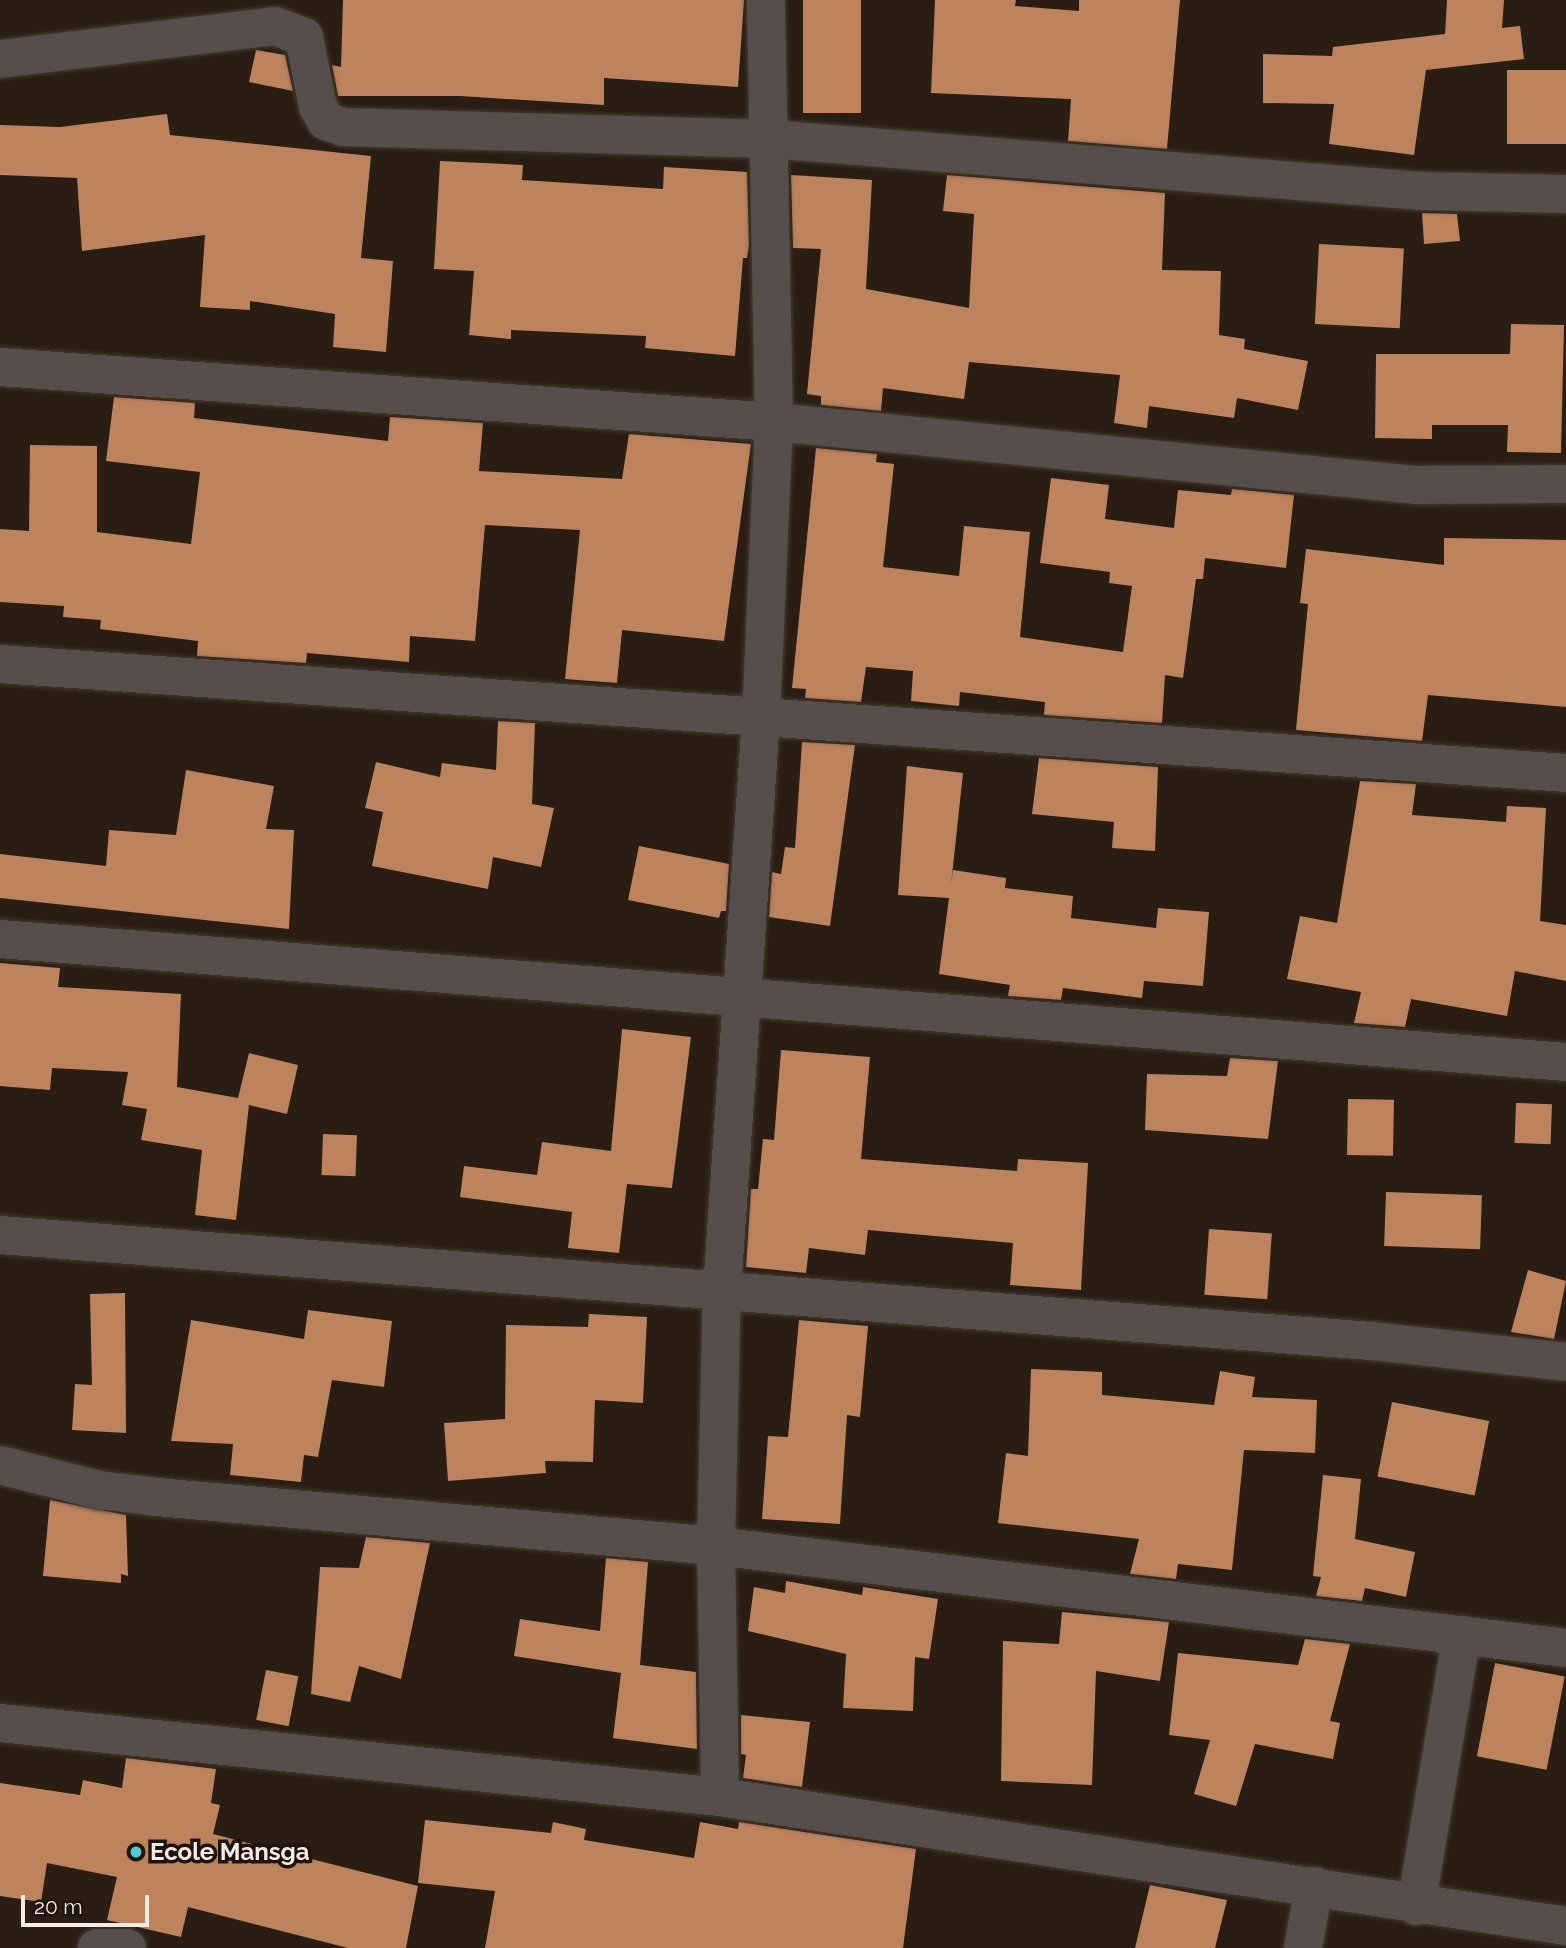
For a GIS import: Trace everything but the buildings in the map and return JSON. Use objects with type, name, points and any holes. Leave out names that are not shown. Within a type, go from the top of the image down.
[{"type":"street","points":[[720,1797],[716,1546],[722,1290],[761,718],[774,422],[766,0]]},
{"type":"street","points":[[0,59],[275,26],[304,37],[318,107],[326,121],[342,127],[769,139],[1421,191],[1566,194]]},
{"type":"street","points":[[0,367],[774,422],[1415,485],[1566,484]]},
{"type":"street","points":[[0,664],[1566,773]]},
{"type":"street","points":[[0,939],[1566,1062]]},
{"type":"street","points":[[0,1235],[1371,1341],[1566,1362]]},
{"type":"street","points":[[0,1465],[99,1490],[157,1497],[716,1546],[1566,1648]]},
{"type":"street","points":[[1416,1906],[1462,1635]]},
{"type":"street","points":[[0,1723],[720,1797],[1314,1885],[1416,1906],[1566,1926]]},
{"type":"street","points":[[1303,1948],[1314,1885]]},
{"type":"street","points":[[97,1948],[127,1948]]},
{"type":"place","name":"Ecole Mansga","points":[[136,1852]]}]
